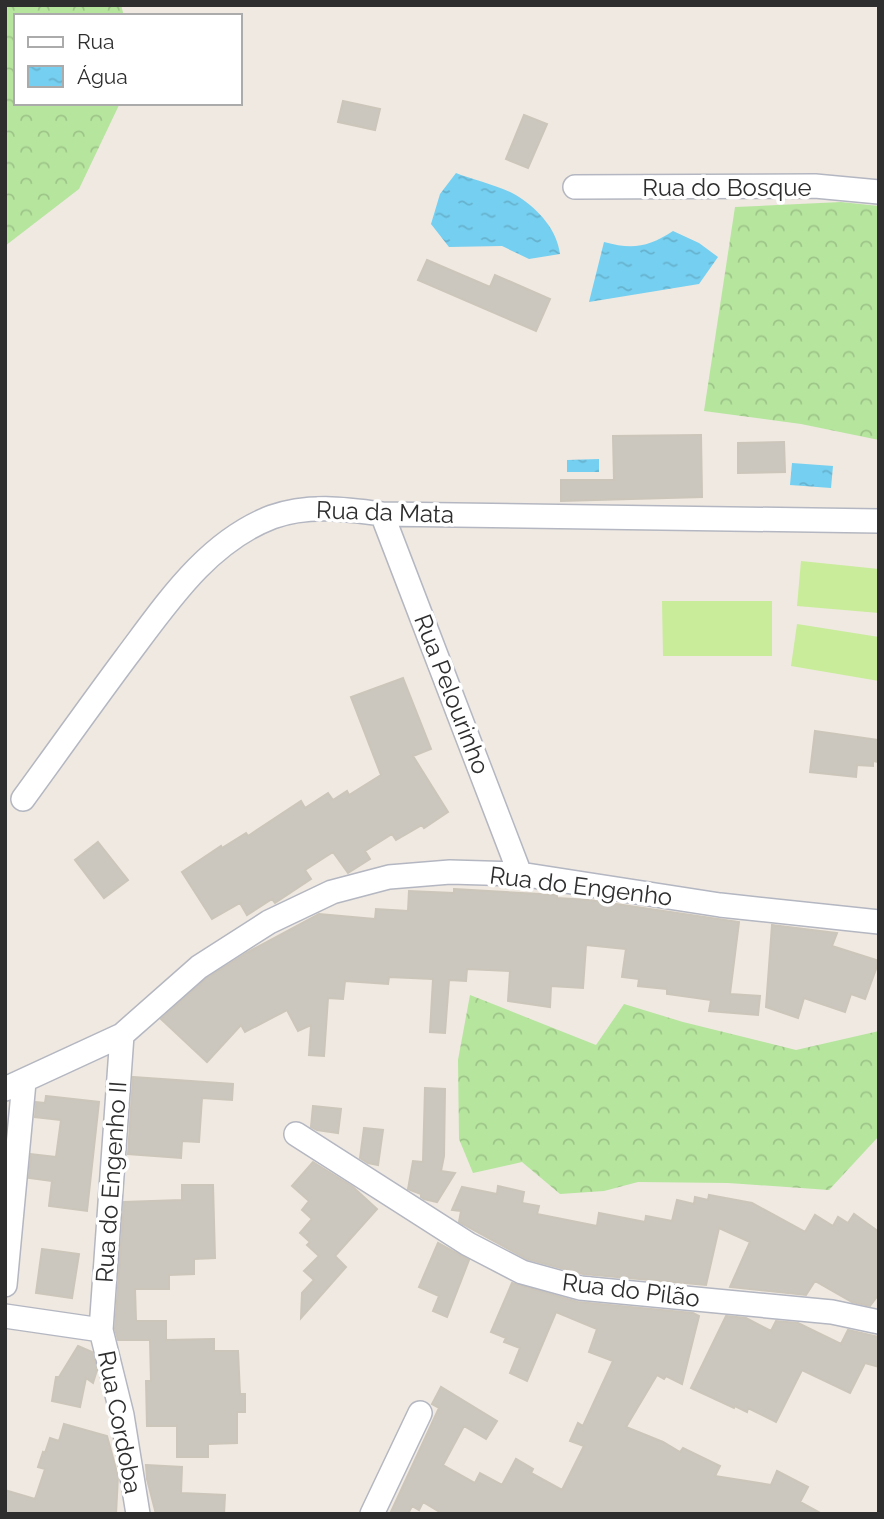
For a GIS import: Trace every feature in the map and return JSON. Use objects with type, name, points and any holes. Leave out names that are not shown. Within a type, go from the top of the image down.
[{"type":"street","name":"Rua do Bosque","points":[[575,187],[815,186],[879,192]]},
{"type":"street","name":"Rua da Mata","points":[[23,799],[170,600],[199,566],[235,537],[271,517],[304,509],[339,508],[382,514],[879,521]]},
{"type":"street","name":"Rua Pelourinho","points":[[382,514],[520,874]]},
{"type":"street","name":"Rua do Engenho","points":[[15,1085],[122,1035],[199,967],[270,922],[332,892],[388,877],[450,872],[520,874],[720,905],[879,922]]},
{"type":"street","name":"Rua do Engenho II","points":[[101,1330],[122,1035]]},
{"type":"street","points":[[5,1285],[15,1085]]},
{"type":"street","name":"Rua do Pilão","points":[[296,1133],[468,1244],[523,1272],[580,1287],[832,1312],[879,1322]]},
{"type":"street","points":[[5,1316],[101,1330]]},
{"type":"street","name":"Rua Cordoba","points":[[101,1330],[122,1415],[138,1514]]},
{"type":"street","points":[[372,1514],[420,1413]]},
{"type":"green space","points":[[5,5],[121,5],[123,14],[14,14],[14,105],[119,105],[79,189],[5,246]]},
{"type":"green space","points":[[841,202],[879,206],[879,440],[801,424],[704,411],[735,207]]},
{"type":"green space","points":[[801,561],[879,569],[879,613],[797,606]]},
{"type":"green space","points":[[662,601],[772,601],[772,656],[663,656]]},
{"type":"green space","points":[[797,624],[879,637],[879,681],[791,666]]},
{"type":"green space","points":[[470,995],[596,1045],[624,1004],[683,1022],[796,1050],[879,1031],[879,1136],[829,1190],[728,1183],[638,1182],[604,1191],[560,1194],[522,1162],[473,1173],[459,1139],[458,1060]]},
{"type":"water","points":[[456,173],[506,190],[526,202],[540,214],[551,229],[560,254],[529,259],[502,246],[449,247],[431,224],[440,194]]},
{"type":"water","points":[[673,231],[699,243],[718,257],[699,284],[589,302],[604,242],[640,246]]},
{"type":"water","points":[[599,459],[599,472],[567,472],[567,460]]},
{"type":"water","points":[[792,463],[833,466],[831,488],[790,485]]},
{"type":"building","points":[[343,101],[380,109],[375,130],[338,122]]},
{"type":"building","points":[[524,115],[547,124],[528,168],[506,159]]},
{"type":"building","points":[[427,260],[490,287],[495,275],[550,299],[536,331],[418,280]]},
{"type":"building","points":[[701,435],[702,497],[561,501],[561,480],[614,480],[613,436]]},
{"type":"building","points":[[784,442],[785,472],[738,473],[738,443]]},
{"type":"building","points":[[403,678],[431,749],[413,756],[448,812],[424,828],[422,825],[396,840],[392,834],[365,851],[370,859],[348,873],[333,852],[305,870],[311,879],[275,903],[272,899],[247,915],[240,903],[212,919],[182,872],[221,846],[222,848],[246,833],[248,836],[301,801],[305,808],[328,793],[333,800],[347,791],[349,795],[381,775],[351,697]]},
{"type":"building","points":[[815,731],[879,740],[879,762],[873,761],[873,766],[857,765],[856,777],[810,772]]},
{"type":"building","points":[[98,842],[128,880],[104,898],[75,860]]},
{"type":"building","points":[[454,889],[557,895],[557,898],[589,900],[739,922],[730,994],[760,996],[758,1015],[709,1011],[711,1000],[667,994],[667,989],[638,986],[639,979],[622,977],[626,949],[586,945],[583,988],[551,986],[550,1007],[508,1001],[510,971],[467,969],[466,981],[449,980],[445,1033],[430,1032],[433,979],[389,977],[388,984],[345,981],[343,999],[328,998],[324,1056],[309,1055],[311,1025],[298,1031],[287,1010],[245,1032],[241,1025],[207,1062],[161,1019],[207,978],[248,952],[319,914],[375,919],[376,909],[408,911],[409,891],[454,893]]},
{"type":"building","points":[[772,925],[837,933],[832,946],[879,961],[865,999],[851,994],[845,1012],[804,998],[798,1018],[766,1007]]},
{"type":"building","points":[[133,1077],[233,1084],[232,1100],[202,1098],[199,1142],[182,1141],[181,1158],[128,1154]]},
{"type":"building","points":[[425,1088],[445,1089],[444,1156],[441,1171],[455,1173],[437,1202],[424,1199],[421,1194],[408,1189],[413,1161],[423,1162]]},
{"type":"building","points":[[46,1096],[99,1102],[87,1211],[49,1206],[52,1181],[29,1178],[31,1154],[56,1157],[61,1120],[35,1117],[36,1102],[45,1103]]},
{"type":"building","points":[[313,1106],[341,1109],[338,1133],[311,1127]]},
{"type":"building","points":[[364,1128],[383,1130],[378,1165],[360,1158]]},
{"type":"building","points":[[313,1162],[353,1187],[377,1209],[335,1256],[346,1267],[301,1318],[302,1293],[314,1280],[304,1271],[319,1256],[307,1245],[310,1242],[300,1233],[312,1219],[302,1210],[309,1201],[292,1186]]},
{"type":"building","points":[[182,1185],[213,1185],[215,1258],[194,1259],[194,1274],[169,1275],[169,1289],[135,1289],[136,1321],[166,1321],[166,1340],[214,1339],[214,1351],[238,1351],[240,1394],[245,1394],[245,1412],[237,1412],[237,1443],[208,1444],[208,1457],[177,1457],[177,1426],[147,1426],[146,1381],[151,1381],[150,1340],[118,1340],[115,1329],[124,1202],[182,1200]]},
{"type":"building","points":[[498,1186],[524,1192],[522,1203],[539,1206],[537,1214],[597,1226],[599,1213],[645,1222],[646,1216],[672,1221],[677,1200],[694,1204],[695,1197],[708,1200],[709,1195],[752,1203],[805,1232],[815,1215],[833,1226],[838,1217],[848,1223],[854,1214],[879,1232],[879,1294],[870,1306],[852,1302],[815,1281],[806,1295],[730,1287],[750,1242],[719,1228],[706,1285],[583,1274],[527,1259],[459,1222],[461,1211],[452,1210],[462,1187],[497,1194]]},
{"type":"building","points":[[438,1243],[469,1260],[447,1317],[433,1311],[439,1296],[419,1287]]},
{"type":"building","points":[[42,1249],[79,1254],[72,1298],[36,1293]]},
{"type":"building","points":[[512,1283],[578,1302],[693,1313],[699,1316],[682,1384],[666,1376],[664,1379],[657,1375],[626,1427],[680,1452],[683,1448],[720,1466],[715,1476],[771,1485],[777,1471],[808,1487],[800,1502],[822,1514],[443,1514],[423,1502],[419,1510],[412,1506],[408,1514],[390,1514],[439,1408],[432,1404],[441,1387],[497,1421],[486,1439],[464,1426],[443,1465],[475,1483],[480,1473],[502,1485],[516,1459],[533,1469],[531,1473],[562,1490],[584,1446],[570,1441],[578,1423],[583,1426],[613,1361],[589,1352],[597,1329],[556,1312],[527,1381],[510,1373],[520,1348],[504,1342],[506,1338],[491,1332]]},
{"type":"building","points":[[726,1316],[746,1318],[771,1331],[776,1321],[798,1323],[841,1344],[848,1330],[879,1337],[879,1367],[865,1363],[850,1393],[802,1370],[776,1422],[748,1408],[747,1412],[735,1406],[734,1408],[691,1388]]},
{"type":"building","points":[[78,1346],[92,1352],[97,1370],[93,1383],[86,1378],[80,1407],[52,1401],[56,1377],[59,1377]]},
{"type":"building","points":[[64,1424],[107,1436],[118,1476],[116,1514],[5,1514],[5,1490],[35,1499],[45,1469],[38,1467],[43,1452],[45,1453],[50,1438],[59,1441]]},
{"type":"building","points":[[146,1465],[182,1467],[181,1493],[225,1495],[224,1514],[156,1514]]}]
